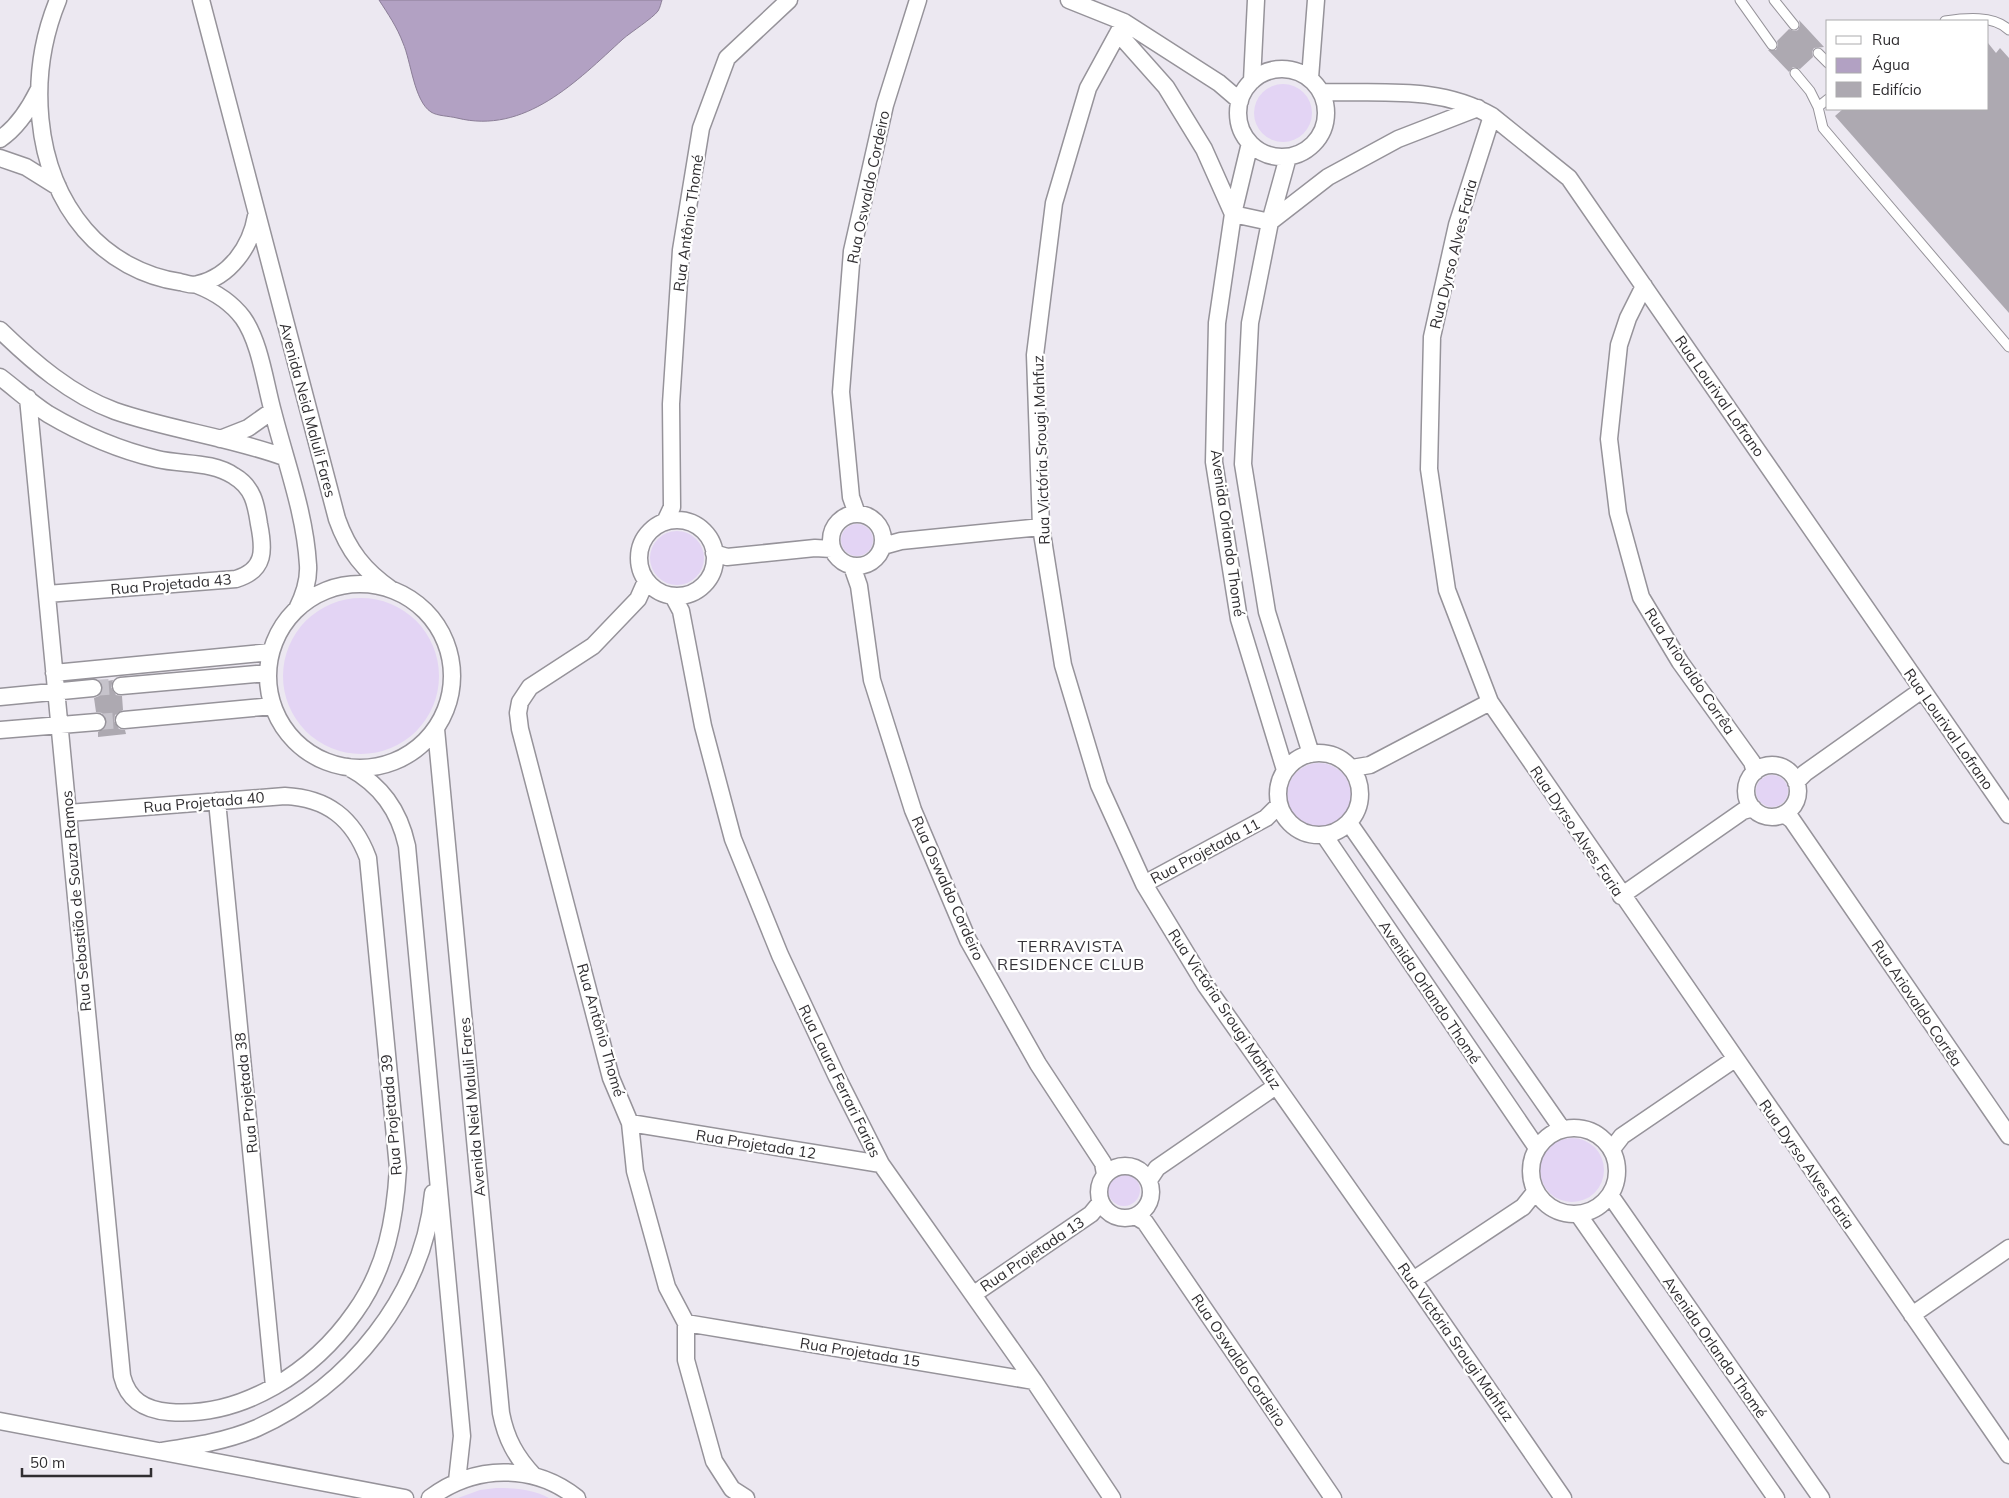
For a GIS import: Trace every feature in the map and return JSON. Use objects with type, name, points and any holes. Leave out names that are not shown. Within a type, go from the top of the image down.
[{"type":"street","points":[[58,0],[50,19],[41,58],[38,91],[41,124],[47,156],[58,187],[70,210],[85,230],[124,263],[147,274],[197,285],[222,298],[242,318],[255,343],[284,457],[301,513],[307,560],[307,582],[297,609]]},
{"type":"street","name":"Avenida Neid Maluli Fares","points":[[201,0],[337,518],[343,536],[363,567],[392,590]]},
{"type":"street","name":"Rua Antônio Thomé","points":[[672,516],[671,404],[681,250],[701,128],[728,58],[789,0]]},
{"type":"street","name":"Rua Oswaldo Cordeiro","points":[[852,515],[841,392],[852,251],[885,105],[918,0]]},
{"type":"street","points":[[1069,0],[1121,27],[1219,83],[1246,90]]},
{"type":"street","points":[[1246,90],[1265,72],[1281,69],[1296,71],[1310,78],[1324,98],[1326,119],[1322,133],[1313,145],[1301,153],[1288,157],[1274,156],[1261,152],[1250,143],[1242,131],[1238,116],[1246,90],[1256,0]]},
{"type":"street","points":[[1310,78],[1316,0]]},
{"type":"street","points":[[1121,27],[1166,87],[1204,149],[1233,214],[1270,222],[1328,177],[1398,139],[1485,112]]},
{"type":"street","name":"Rua Victória Srougi Mahfuz","points":[[1121,27],[1088,88],[1054,203],[1035,356],[1041,526],[1063,665],[1099,785],[1144,884],[1206,986],[1413,1280],[1563,1498]]},
{"type":"street","points":[[0,139],[18,123],[30,108],[38,91]]},
{"type":"street","name":"Rua Lourival Lofrano","points":[[1324,98],[1350,93],[1389,91],[1433,95],[1485,112],[1569,178],[2009,815]]},
{"type":"street","name":"Rua Dyrso Alves Faria","points":[[1485,112],[1432,337],[1429,469],[1447,590],[1490,702],[2009,1455]]},
{"type":"street","name":"Avenida Orlando Thomé","points":[[1250,143],[1233,214],[1217,323],[1214,462],[1239,619],[1285,770]]},
{"type":"street","name":"Avenida Orlando Thomé","points":[[1288,157],[1270,222],[1250,323],[1243,464],[1267,612],[1311,754]]},
{"type":"street","points":[[0,158],[26,167],[58,187]]},
{"type":"street","points":[[197,285],[222,272],[242,252],[255,226],[257,212]]},
{"type":"street","name":"Rua Ariovaldo Corrêa","points":[[1644,286],[1628,318],[1618,345],[1609,439],[1618,514],[1641,597],[1680,662],[1756,767]]},
{"type":"street","points":[[0,330],[27,356],[70,388],[113,410],[166,426],[255,446],[284,457]]},
{"type":"street","points":[[0,377],[28,398]]},
{"type":"street","name":"Rua Projetada 43","points":[[28,398],[48,413],[100,441],[157,459],[225,470],[240,479],[255,500],[263,544],[260,560],[255,569],[246,575],[236,578],[47,594]]},
{"type":"street","name":"Rua Sebastião de Souza Ramos","points":[[28,398],[122,1376],[126,1389],[135,1400]]},
{"type":"street","points":[[220,439],[248,428],[272,411]]},
{"type":"street","points":[[852,515],[866,515],[874,520],[880,527],[883,541],[879,556],[871,562],[857,566],[844,563],[836,557],[831,544],[836,525],[852,515]]},
{"type":"street","points":[[672,516],[698,527],[706,534],[719,557],[703,586],[666,591],[641,572],[639,562],[641,546],[648,533],[672,516]]},
{"type":"street","points":[[883,541],[901,541],[1041,526]]},
{"type":"street","points":[[719,557],[815,548],[831,544]]},
{"type":"street","name":"Rua Oswaldo Cordeiro","points":[[857,566],[872,680],[913,810],[968,940],[1038,1064],[1107,1168]]},
{"type":"street","points":[[359,584],[392,590],[421,607],[433,619],[442,633],[452,665],[453,682],[447,706],[436,729],[425,742],[397,760],[381,766],[364,768],[331,763],[302,747],[284,729],[273,706],[267,673],[271,652],[277,636],[286,622],[297,609],[310,599],[342,586],[359,584]]},
{"type":"street","name":"Rua Antônio Thomé","points":[[666,591],[638,599],[593,646],[530,687],[520,702],[518,714],[520,729],[611,1078],[630,1123],[635,1171],[664,1278],[686,1323],[686,1360],[714,1461],[732,1489],[746,1498]]},
{"type":"street","name":"Rua Laura Ferrari Farias","points":[[666,591],[681,611],[703,726],[733,838],[780,955],[837,1077],[881,1164],[974,1294],[1112,1498]]},
{"type":"street","points":[[54,673],[271,652]]},
{"type":"street","points":[[121,686],[267,673]]},
{"type":"street","points":[[0,697],[93,688]]},
{"type":"street","points":[[1798,777],[1922,690]]},
{"type":"street","points":[[1355,773],[1490,702]]},
{"type":"street","points":[[124,720],[273,706]]},
{"type":"street","points":[[0,730],[97,722]]},
{"type":"street","name":"Avenida Neid Maluli Fares","points":[[436,729],[502,1413],[509,1441],[515,1454],[534,1476]]},
{"type":"street","points":[[1311,754],[1334,755],[1343,760],[1355,773],[1361,790],[1360,802],[1356,813],[1349,823],[1338,831],[1324,835],[1301,832],[1292,826],[1281,811],[1278,793],[1280,781],[1285,770],[1297,760],[1311,754]]},
{"type":"street","points":[[1748,807],[1747,786],[1756,767],[1779,766],[1798,777]]},
{"type":"street","points":[[348,767],[363,775],[388,799],[404,830],[408,856],[462,1436],[457,1481]]},
{"type":"street","points":[[1748,807],[1767,816],[1789,814],[1798,797],[1798,777]]},
{"type":"street","name":"Rua Projetada 40","points":[[68,813],[285,796],[299,796],[319,802],[337,812]]},
{"type":"street","name":"Rua Projetada 38","points":[[218,801],[274,1386]]},
{"type":"street","points":[[1622,896],[1748,807]]},
{"type":"street","name":"Rua Projetada 11","points":[[1144,884],[1281,811]]},
{"type":"street","name":"Rua Projetada 39","points":[[135,1400],[146,1408],[160,1411],[183,1413],[206,1411],[230,1407],[274,1386],[318,1354],[332,1341],[356,1311],[374,1278],[388,1243],[396,1206],[398,1168],[370,871],[368,858],[356,832],[337,812]]},
{"type":"street","name":"Rua Ariovaldo Corrêa","points":[[1789,814],[2009,1136]]},
{"type":"street","name":"Avenida Orlando Thomé","points":[[1349,823],[1562,1129]]},
{"type":"street","name":"Avenida Orlando Thomé","points":[[1324,835],[1536,1148]]},
{"type":"street","points":[[1607,1144],[1622,1136],[1735,1059]]},
{"type":"street","points":[[1149,1173],[1276,1086]]},
{"type":"street","name":"Rua Projetada 12","points":[[630,1123],[881,1164]]},
{"type":"street","points":[[1584,1128],[1594,1132],[1607,1144],[1616,1160],[1618,1172],[1610,1195],[1596,1208],[1578,1214],[1565,1214],[1554,1210],[1539,1197],[1531,1181],[1530,1170],[1536,1148],[1548,1136],[1562,1129],[1584,1128]]},
{"type":"street","points":[[162,1451],[210,1444],[257,1428],[300,1405],[346,1368],[372,1339],[400,1299],[420,1254],[432,1207],[436,1158]]},
{"type":"street","points":[[1128,1166],[1149,1173],[1151,1197],[1141,1217],[1120,1218],[1100,1210],[1099,1188],[1107,1168],[1128,1166]]},
{"type":"street","name":"Avenida Orlando Thomé","points":[[1610,1195],[1821,1498]]},
{"type":"street","points":[[1413,1280],[1539,1197]]},
{"type":"street","name":"Rua Projetada 13","points":[[974,1294],[1100,1210]]},
{"type":"street","points":[[1578,1214],[1776,1498]]},
{"type":"street","name":"Rua Oswaldo Cordeiro","points":[[1141,1217],[1333,1498]]},
{"type":"street","points":[[1912,1315],[2009,1248]]},
{"type":"street","name":"Rua Projetada 15","points":[[686,1323],[1034,1381]]},
{"type":"street","points":[[0,1421],[405,1498]]},
{"type":"street","points":[[430,1498],[457,1481],[476,1475],[495,1472],[515,1472],[552,1482],[577,1498]]},
{"type":"lane","points":[[1740,0],[1772,44]]},
{"type":"lane","points":[[1774,0],[1794,25]]},
{"type":"lane","points":[[1953,20],[1975,20]]},
{"type":"lane","points":[[1989,21],[2003,24],[2009,30]]},
{"type":"lane","points":[[1818,52],[1826,61]]},
{"type":"lane","points":[[1795,73],[1810,92],[1818,107],[1823,128],[2009,347]]},
{"type":"lane","points":[[1818,107],[1826,101]]},
{"type":"shaded area","points":[[1277,84],[1289,84],[1304,92],[1312,107],[1312,119],[1304,134],[1289,142],[1277,142],[1262,134],[1254,119],[1254,107],[1262,92]]},
{"type":"shaded area","points":[[857,524],[863,525],[868,529],[872,534],[872,546],[868,551],[863,555],[857,556],[851,555],[846,551],[842,546],[841,540],[842,534],[846,529],[851,525]]},
{"type":"shaded area","points":[[672,531],[682,531],[692,535],[700,543],[704,558],[700,573],[692,581],[682,585],[672,585],[662,581],[654,573],[650,563],[650,553],[654,543],[662,535]]},
{"type":"shaded area","points":[[361,598],[391,604],[404,611],[416,621],[426,633],[433,646],[439,676],[433,706],[426,719],[416,731],[404,741],[391,748],[361,754],[331,748],[318,741],[306,731],[296,719],[289,706],[283,676],[289,646],[296,633],[306,621],[318,611],[331,604]]},
{"type":"shaded area","points":[[1313,763],[1325,763],[1342,772],[1349,783],[1351,795],[1349,807],[1342,818],[1325,827],[1313,827],[1301,822],[1292,813],[1287,801],[1287,789],[1292,777],[1301,768]]},
{"type":"shaded area","points":[[1772,775],[1778,776],[1783,780],[1787,785],[1787,797],[1783,802],[1778,806],[1772,807],[1766,806],[1761,802],[1757,797],[1756,791],[1757,785],[1761,780],[1766,776]]},
{"type":"shaded area","points":[[1572,1138],[1590,1144],[1598,1152],[1604,1170],[1598,1188],[1590,1196],[1572,1202],[1554,1196],[1546,1188],[1540,1170],[1546,1152],[1554,1144]]},
{"type":"shaded area","points":[[1124,1174],[1130,1175],[1135,1179],[1139,1184],[1139,1196],[1135,1201],[1130,1205],[1124,1206],[1118,1205],[1113,1201],[1109,1196],[1108,1190],[1109,1184],[1113,1179],[1118,1175]]},
{"type":"shaded area","points":[[496,1488],[523,1490],[549,1498],[458,1498],[480,1490]]},
{"type":"water","points":[[379,0],[662,0],[658,11],[652,17],[623,39],[568,87],[548,101],[527,112],[505,119],[482,121],[436,114],[425,107],[417,90],[401,37]]},
{"type":"building","points":[[1799,20],[1824,47],[1814,48],[1812,52],[1813,57],[1800,69],[1793,67],[1789,72],[1768,50],[1776,50],[1777,41],[1789,29],[1798,30]]},
{"type":"building","points":[[1989,44],[1996,53],[2000,48],[2009,58],[2009,313],[1835,116],[1842,110],[1989,110]]},
{"type":"building","points":[[113,680],[111,687],[116,695],[122,696],[123,710],[115,715],[114,721],[119,729],[125,730],[126,734],[98,737],[98,732],[106,727],[107,721],[102,713],[96,712],[94,698],[102,692],[101,682]]},
{"type":"tunnel","points":[[93,688],[121,686]]},
{"type":"tunnel","points":[[97,722],[124,720]]},
{"type":"district","name":"TERRAVISTA RESIDENCE CLUB","points":[[1071,955]]}]
